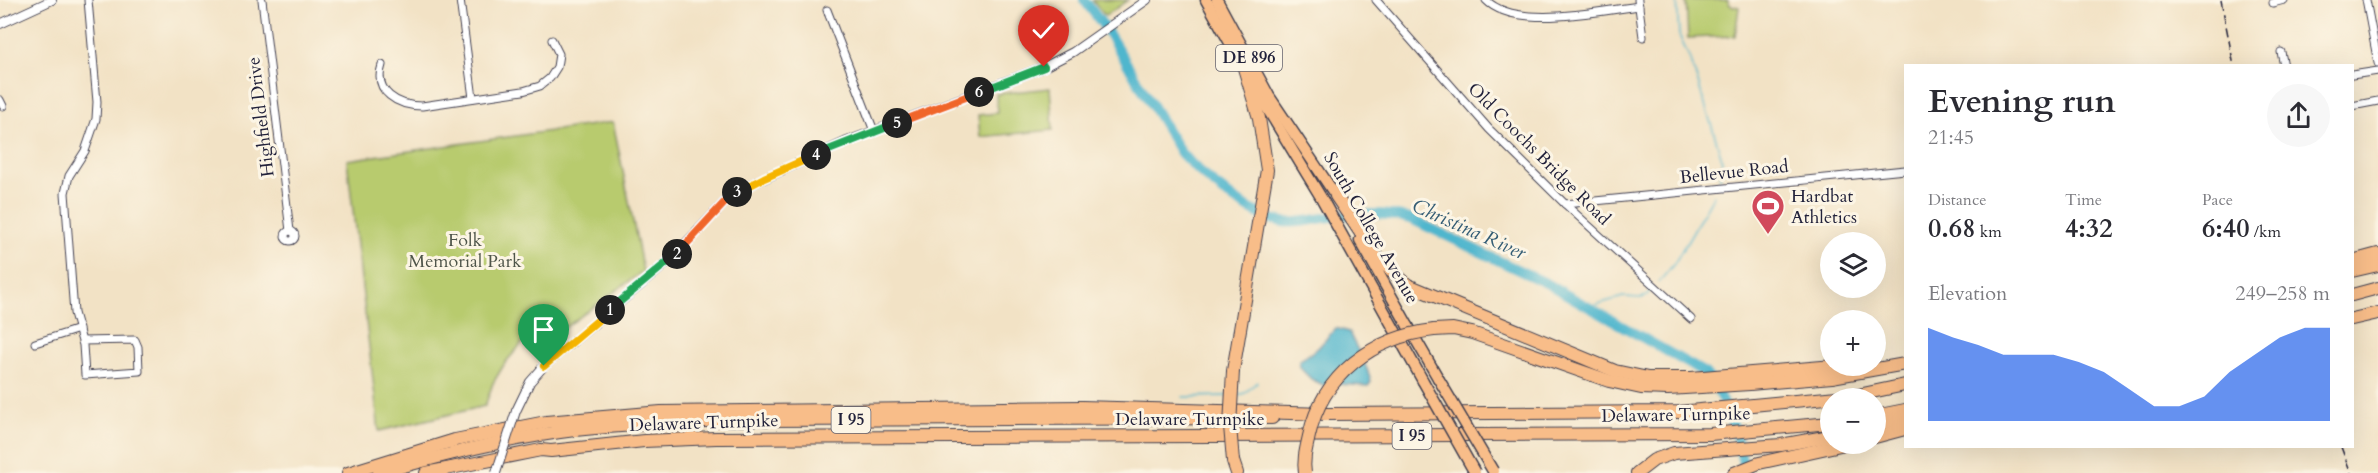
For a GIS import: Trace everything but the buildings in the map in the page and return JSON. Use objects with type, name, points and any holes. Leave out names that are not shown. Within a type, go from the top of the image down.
[{"type":"highway","points":[[1235,467],[1230,426],[1233,371],[1267,170],[1259,118],[1244,68]]},
{"type":"highway","points":[[1336,196],[1378,259],[1408,285],[1641,388],[1668,389],[1820,368]]},
{"type":"highway","points":[[2354,260],[2378,254]]},
{"type":"highway","points":[[2354,271],[2378,265]]},
{"type":"highway","points":[[2354,294],[2378,288]]},
{"type":"highway","points":[[2354,319],[2378,313]]},
{"type":"highway","points":[[1305,473],[1304,461],[1312,421],[1332,382],[1365,353],[1383,342],[1418,332],[1453,329],[1612,376]]},
{"type":"highway","points":[[1748,379],[1832,377],[1904,362]]},
{"type":"highway","points":[[1886,363],[1904,362]]},
{"type":"highway","name":"Delaware Turnpike","points":[[379,473],[520,439],[634,424],[721,420],[1231,419],[1327,414],[1705,411],[1858,395],[1904,384]]},
{"type":"highway","name":"Delaware Turnpike","points":[[348,473],[455,440],[546,422],[661,412],[1082,407],[1268,410],[1327,414]]},
{"type":"highway","points":[[1886,414],[1904,410]]},
{"type":"highway","points":[[1886,422],[1904,418]]},
{"type":"highway","name":"Delaware Turnpike","points":[[426,473],[536,451],[644,441],[716,438],[1710,434],[1755,432],[1820,424]]},
{"type":"highway","points":[[1886,434],[1904,429]]},
{"type":"highway","points":[[1637,473],[1654,460],[1674,453],[1805,442],[1820,438]]},
{"type":"highway","points":[[1734,473],[1759,463],[1820,450]]},
{"type":"highway","name":"Delaware Turnpike","points":[[463,473],[545,456],[551,451]]},
{"type":"main road","name":"South College Avenue","points":[[1206,0],[1322,199],[1475,473]]},
{"type":"main road","name":"South College Avenue","points":[[1217,0],[1269,96],[1336,196]]},
{"type":"main road","name":"South College Avenue","points":[[1355,227],[1408,326],[1493,472]]},
{"type":"street","points":[[0,24],[52,0]]},
{"type":"street","points":[[82,341],[135,339],[140,371],[85,375],[82,341],[75,313],[64,194],[69,176],[85,151],[96,119],[97,102],[88,0]]},
{"type":"street","name":"Highfield Drive","points":[[262,0],[290,231]]},
{"type":"street","points":[[460,0],[474,98]]},
{"type":"street","points":[[496,473],[516,411],[526,389],[544,366],[666,264],[734,194],[764,178],[874,131],[1036,70],[1073,51],[1147,0]]},
{"type":"street","name":"Old Coochs Bridge Road","points":[[1376,0],[1478,118],[1565,204],[1691,319]]},
{"type":"street","points":[[1486,0],[1500,11],[1522,17],[1639,3],[1643,36]]},
{"type":"street","points":[[2273,3],[2284,0]]},
{"type":"street","points":[[2366,0],[2378,63]]},
{"type":"street","points":[[827,10],[874,131]]},
{"type":"street","points":[[382,65],[380,75],[382,86],[388,95],[406,105],[422,106],[523,91],[545,83],[554,73],[559,60],[558,49],[552,40]]},
{"type":"street","points":[[2281,52],[2284,64]]},
{"type":"street","points":[[2354,75],[2378,71]]},
{"type":"street","points":[[2354,106],[2378,101]]},
{"type":"street","name":"Bellevue Road","points":[[1565,204],[1904,170]]},
{"type":"street","points":[[34,343],[79,329]]},
{"type":"green space","points":[[1092,0],[1128,0],[1105,16]]},
{"type":"green space","points":[[1686,0],[1728,0],[1730,5],[1739,7],[1735,36],[1688,38]]},
{"type":"green space","points":[[1050,88],[1053,130],[980,137],[978,115],[997,113],[996,94]]},
{"type":"green space","name":"Folk Memorial Park","points":[[613,122],[643,271],[563,329],[526,339],[505,363],[493,383],[485,406],[379,431],[347,160]]},
{"type":"water","points":[[1336,328],[1349,332],[1367,369],[1371,382],[1368,386],[1337,384],[1325,386],[1311,379],[1299,367],[1299,361],[1318,348]]},
{"type":"waterway","name":"Christina River","points":[[1084,0],[1106,29],[1181,153],[1228,195],[1256,212],[1283,222],[1368,214],[1411,219],[1548,284],[1705,373],[1726,408],[1745,473]]},
{"type":"waterway","points":[[1677,0],[1679,35],[1692,64],[1722,159],[1720,179]]},
{"type":"waterway","points":[[1659,282],[1674,264],[1714,195]]},
{"type":"waterway","points":[[1587,307],[1623,297],[1641,298],[1647,296],[1651,288]]},
{"type":"waterway","points":[[1238,395],[1245,393],[1257,382]]},
{"type":"waterway","points":[[1183,397],[1228,396]]},
{"type":"railway","points":[[2221,0],[2234,64]]},
{"type":"railway","points":[[2341,448],[2351,473]]},
{"type":"place","name":"Hardbat Athletics","points":[[1768,235]]},
{"type":"route","points":[[544,366],[666,264],[726,201],[741,189],[845,142],[1044,67]]}]
